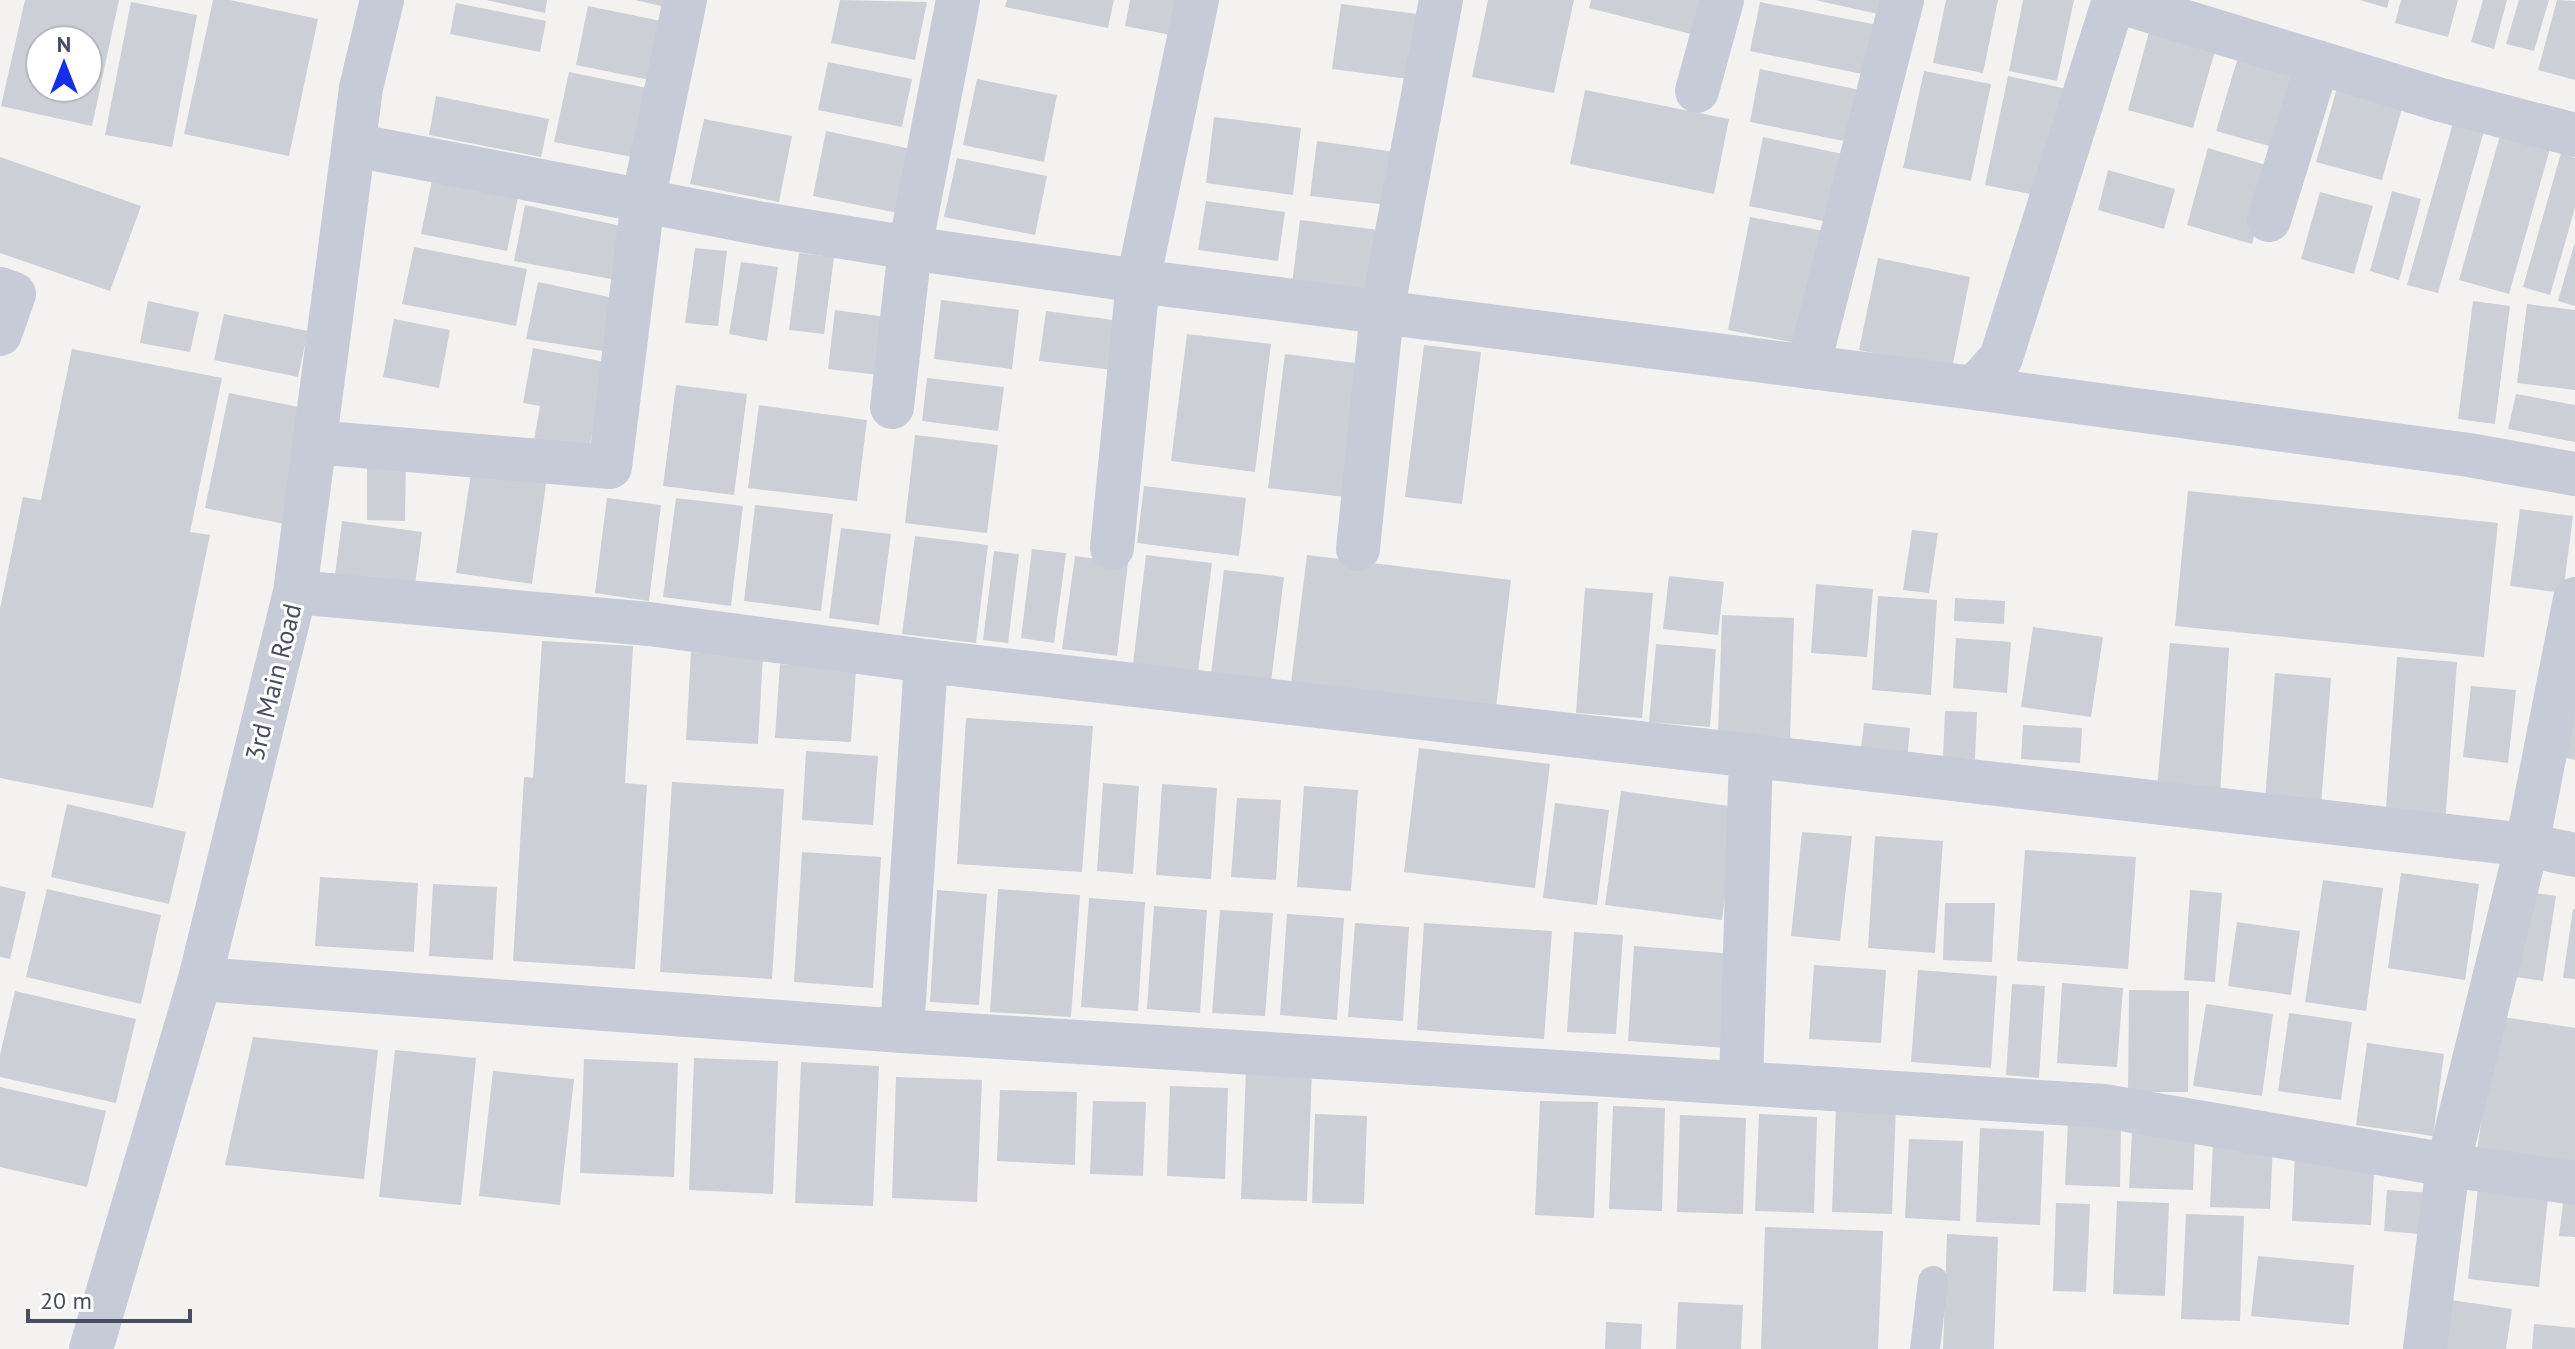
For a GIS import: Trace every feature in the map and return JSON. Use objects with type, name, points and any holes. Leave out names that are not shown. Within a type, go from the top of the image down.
[{"type":"street","name":"3rd Main Road","points":[[91,1349],[200,979],[295,592],[361,88],[382,0]]},
{"type":"street","points":[[314,442],[610,467],[643,201],[685,0]]},
{"type":"street","points":[[892,407],[910,248],[958,0]]},
{"type":"street","points":[[1112,548],[1138,281],[1197,0]]},
{"type":"street","points":[[1358,549],[1382,312],[1441,0]]},
{"type":"street","points":[[1697,91],[1722,0]]},
{"type":"street","points":[[1808,367],[1902,0]]},
{"type":"street","points":[[1974,388],[2001,358],[2114,0],[2441,100],[2575,135]]},
{"type":"street","points":[[2269,220],[2318,62]]},
{"type":"street","points":[[354,145],[763,224],[910,248],[1138,281],[2469,455],[2575,474]]},
{"type":"street","points":[[0,289],[14,294],[0,334]]},
{"type":"street","points":[[295,592],[649,624],[926,661],[2527,845],[2575,855]]},
{"type":"street","points":[[2425,1349],[2448,1165],[2527,845],[2575,599]]},
{"type":"street","points":[[902,1031],[926,661]]},
{"type":"street","points":[[1741,1083],[1751,755]]},
{"type":"street","points":[[200,979],[902,1031],[2104,1106],[2448,1165],[2575,1183]]},
{"type":"lane","points":[[1925,1349],[1933,1281]]},
{"type":"building","points":[[25,0],[119,0],[104,70],[104,24],[24,24],[24,104],[97,104],[92,126],[1,106]]},
{"type":"building","points":[[213,0],[230,0],[318,19],[289,156],[184,134]]},
{"type":"building","points":[[486,0],[547,0],[545,13]]},
{"type":"building","points":[[635,0],[676,0],[674,9]]},
{"type":"building","points":[[840,0],[927,2],[915,60],[831,43]]},
{"type":"building","points":[[1007,0],[1114,0],[1108,28],[1005,7]]},
{"type":"building","points":[[1130,0],[1179,0],[1171,35],[1125,26]]},
{"type":"building","points":[[1488,0],[1574,0],[1554,93],[1472,77]]},
{"type":"building","points":[[1591,0],[1704,0],[1695,35],[1589,8]]},
{"type":"building","points":[[1815,0],[1886,0],[1882,15]]},
{"type":"building","points":[[1946,0],[1998,0],[1983,73],[1933,63]]},
{"type":"building","points":[[2023,0],[2074,0],[2057,81],[2009,71]]},
{"type":"building","points":[[2360,0],[2389,0],[2387,8]]},
{"type":"building","points":[[2401,0],[2458,0],[2448,37],[2395,23]]},
{"type":"building","points":[[2483,0],[2507,0],[2494,49],[2471,42]]},
{"type":"building","points":[[2519,0],[2549,0],[2534,51],[2506,44]]},
{"type":"building","points":[[2557,0],[2575,1],[2575,80],[2538,70]]},
{"type":"building","points":[[131,2],[197,15],[172,147],[105,135]]},
{"type":"building","points":[[1760,2],[1878,25],[1867,75],[1750,51]]},
{"type":"building","points":[[456,3],[546,21],[540,52],[450,34]]},
{"type":"building","points":[[1341,4],[1418,14],[1409,79],[1332,69]]},
{"type":"building","points":[[588,6],[676,24],[665,83],[576,65]]},
{"type":"building","points":[[2150,28],[2216,47],[2193,128],[2128,110]]},
{"type":"building","points":[[2241,47],[2304,65],[2280,149],[2216,131]]},
{"type":"building","points":[[828,62],[912,79],[902,127],[818,110]]},
{"type":"building","points":[[1760,69],[1869,92],[1859,144],[1750,122]]},
{"type":"building","points":[[1924,71],[1991,84],[1971,181],[1903,168]]},
{"type":"building","points":[[569,72],[662,91],[648,160],[554,142]]},
{"type":"building","points":[[2008,76],[2067,89],[2045,197],[1985,185]]},
{"type":"building","points":[[977,79],[1057,95],[1044,162],[963,145]]},
{"type":"building","points":[[2338,84],[2404,101],[2382,180],[2316,162]]},
{"type":"building","points":[[1585,90],[1729,119],[1714,194],[1570,164]]},
{"type":"building","points":[[436,96],[549,119],[541,157],[429,135]]},
{"type":"building","points":[[1214,117],[1301,128],[1293,195],[1206,183]]},
{"type":"building","points":[[704,119],[792,136],[779,202],[690,184]]},
{"type":"building","points":[[2453,123],[2484,131],[2438,293],[2407,285]]},
{"type":"building","points":[[2503,125],[2553,138],[2509,294],[2459,280]]},
{"type":"building","points":[[826,131],[911,149],[898,213],[813,196]]},
{"type":"building","points":[[1763,137],[1852,156],[1838,224],[1749,206]]},
{"type":"building","points":[[1317,141],[1396,152],[1389,205],[1310,196]]},
{"type":"building","points":[[2208,148],[2273,167],[2252,244],[2187,225]]},
{"type":"building","points":[[2561,153],[2575,158],[2575,208],[2550,295],[2523,287]]},
{"type":"building","points":[[0,157],[141,206],[110,291],[0,253]]},
{"type":"building","points":[[957,158],[1047,176],[1035,235],[944,217]]},
{"type":"building","points":[[2108,170],[2175,189],[2164,229],[2098,210]]},
{"type":"building","points":[[432,180],[518,197],[507,251],[421,234]]},
{"type":"building","points":[[2392,191],[2421,199],[2399,280],[2370,271]]},
{"type":"building","points":[[2320,192],[2373,206],[2354,274],[2301,259]]},
{"type":"building","points":[[1206,201],[1285,212],[1278,261],[1198,250]]},
{"type":"building","points":[[525,205],[630,228],[622,281],[514,261]]},
{"type":"building","points":[[1750,217],[1829,232],[1806,345],[1728,330]]},
{"type":"building","points":[[1300,220],[1387,231],[1378,304],[1291,292]]},
{"type":"building","points":[[2575,245],[2575,306],[2558,301]]},
{"type":"building","points":[[414,247],[527,269],[516,326],[402,304]]},
{"type":"building","points":[[695,248],[727,251],[718,326],[685,323]]},
{"type":"building","points":[[799,253],[834,257],[824,334],[789,330]]},
{"type":"building","points":[[1878,258],[1970,277],[1952,369],[1859,350]]},
{"type":"building","points":[[741,262],[778,267],[767,341],[729,334]]},
{"type":"building","points":[[538,282],[623,300],[615,353],[526,339]]},
{"type":"building","points":[[941,300],[1019,310],[1012,369],[934,359]]},
{"type":"building","points":[[148,301],[199,312],[190,352],[140,343]]},
{"type":"building","points":[[2473,301],[2510,306],[2495,424],[2458,419]]},
{"type":"building","points":[[2527,304],[2575,310],[2575,390],[2517,383]]},
{"type":"building","points":[[835,310],[886,317],[879,375],[828,369]]},
{"type":"building","points":[[1046,311],[1128,322],[1122,371],[1039,361]]},
{"type":"building","points":[[224,314],[308,331],[298,377],[214,360]]},
{"type":"building","points":[[394,319],[450,330],[439,388],[383,377]]},
{"type":"building","points":[[1187,334],[1271,344],[1255,472],[1171,461]]},
{"type":"building","points":[[1424,345],[1481,352],[1462,504],[1405,497]]},
{"type":"building","points":[[533,348],[605,362],[588,456],[533,446],[540,406],[523,403]]},
{"type":"building","points":[[72,349],[222,378],[190,532],[210,535],[153,808],[0,778],[0,609],[23,497],[41,500]]},
{"type":"building","points":[[1285,354],[1371,365],[1354,498],[1268,488]]},
{"type":"building","points":[[927,378],[1004,387],[998,431],[922,421]]},
{"type":"building","points":[[676,385],[747,394],[734,495],[663,486]]},
{"type":"building","points":[[229,393],[313,410],[290,525],[205,508]]},
{"type":"building","points":[[2516,394],[2575,405],[2575,442],[2508,429]]},
{"type":"building","points":[[759,405],[867,420],[857,501],[748,488]]},
{"type":"building","points":[[915,435],[998,445],[987,533],[905,523]]},
{"type":"building","points":[[367,454],[406,454],[405,521],[367,520]]},
{"type":"building","points":[[472,466],[547,477],[532,584],[456,573]]},
{"type":"building","points":[[1144,486],[1246,498],[1239,556],[1137,543]]},
{"type":"building","points":[[2188,491],[2498,523],[2484,657],[2175,626]]},
{"type":"building","points":[[607,498],[661,505],[649,601],[595,593]]},
{"type":"building","points":[[676,498],[743,506],[731,606],[663,597]]},
{"type":"building","points":[[755,505],[833,514],[821,611],[744,601]]},
{"type":"building","points":[[2520,509],[2573,516],[2563,593],[2510,586]]},
{"type":"building","points":[[342,521],[422,532],[414,593],[334,583]]},
{"type":"building","points":[[841,528],[891,534],[879,625],[829,618]]},
{"type":"building","points":[[1912,530],[1938,533],[1929,593],[1903,590]]},
{"type":"building","points":[[915,536],[988,545],[976,643],[902,634]]},
{"type":"building","points":[[1032,549],[1066,553],[1054,643],[1021,638]]},
{"type":"building","points":[[994,551],[1019,554],[1008,643],[983,640]]},
{"type":"building","points":[[1146,555],[1212,563],[1198,672],[1133,664]]},
{"type":"building","points":[[1307,555],[1511,580],[1496,708],[1291,683]]},
{"type":"building","points":[[1075,556],[1128,563],[1117,656],[1062,649]]},
{"type":"building","points":[[1224,570],[1284,577],[1271,682],[1211,674]]},
{"type":"building","points":[[1669,576],[1724,582],[1718,635],[1663,629]]},
{"type":"building","points":[[1816,584],[1873,589],[1867,657],[1811,653]]},
{"type":"building","points":[[1585,588],[1653,593],[1642,718],[1576,713]]},
{"type":"building","points":[[1878,596],[1937,600],[1931,695],[1872,690]]},
{"type":"building","points":[[1955,598],[2005,601],[2004,624],[1954,621]]},
{"type":"building","points":[[1722,615],[1794,618],[1790,738],[1718,735]]},
{"type":"building","points":[[2033,627],[2103,637],[2091,717],[2021,707]]},
{"type":"building","points":[[1956,638],[2011,642],[2007,693],[1953,688]]},
{"type":"building","points":[[542,641],[633,646],[625,783],[647,785],[635,969],[513,961],[524,777],[533,778]]},
{"type":"building","points":[[2170,643],[2229,648],[2220,794],[2157,788]]},
{"type":"building","points":[[1656,644],[1716,649],[1710,727],[1649,722]]},
{"type":"building","points":[[691,652],[763,656],[758,744],[686,740]]},
{"type":"building","points":[[2397,657],[2457,662],[2445,825],[2385,821]]},
{"type":"building","points":[[780,664],[856,670],[851,742],[775,738]]},
{"type":"building","points":[[2275,673],[2331,678],[2321,805],[2265,800]]},
{"type":"building","points":[[2471,686],[2516,690],[2508,763],[2463,757]]},
{"type":"building","points":[[2575,689],[2575,760],[2558,756]]},
{"type":"building","points":[[1945,711],[1977,712],[1975,759],[1943,758]]},
{"type":"building","points":[[966,718],[1093,726],[1082,872],[957,864]]},
{"type":"building","points":[[1864,723],[1910,728],[1907,761],[1860,756]]},
{"type":"building","points":[[2023,725],[2082,728],[2080,763],[2021,759]]},
{"type":"building","points":[[1419,748],[1550,764],[1535,888],[1404,872]]},
{"type":"building","points":[[806,751],[878,756],[873,825],[802,820]]},
{"type":"building","points":[[672,782],[784,789],[772,979],[660,972]]},
{"type":"building","points":[[1103,783],[1139,786],[1133,874],[1097,871]]},
{"type":"building","points":[[1162,784],[1217,788],[1211,879],[1156,875]]},
{"type":"building","points":[[1304,786],[1358,790],[1351,891],[1297,887]]},
{"type":"building","points":[[1621,791],[1737,807],[1722,920],[1605,905]]},
{"type":"building","points":[[1237,798],[1281,800],[1276,880],[1231,877]]},
{"type":"building","points":[[1555,803],[1609,810],[1597,905],[1543,898]]},
{"type":"building","points":[[67,804],[186,832],[169,904],[51,877]]},
{"type":"building","points":[[1802,832],[1852,836],[1840,941],[1791,936]]},
{"type":"building","points":[[1875,836],[1943,841],[1935,953],[1868,948]]},
{"type":"building","points":[[2025,850],[2136,857],[2128,969],[2017,961]]},
{"type":"building","points":[[802,852],[881,857],[873,988],[794,982]]},
{"type":"building","points":[[2401,873],[2479,884],[2465,980],[2388,968]]},
{"type":"building","points":[[320,877],[418,883],[414,952],[315,946]]},
{"type":"building","points":[[2323,880],[2383,888],[2366,1011],[2305,1002]]},
{"type":"building","points":[[433,884],[497,887],[493,960],[429,956]]},
{"type":"building","points":[[0,886],[26,892],[10,959],[0,957]]},
{"type":"building","points":[[47,889],[161,915],[141,1004],[26,977]]},
{"type":"building","points":[[998,889],[1080,895],[1071,1017],[990,1012]]},
{"type":"building","points":[[937,890],[987,894],[979,1005],[930,1002]]},
{"type":"building","points":[[2190,890],[2222,893],[2215,982],[2184,980]]},
{"type":"building","points":[[2520,891],[2556,896],[2543,981],[2508,976]]},
{"type":"building","points":[[1089,898],[1145,902],[1138,1011],[1081,1007]]},
{"type":"building","points":[[1945,903],[1995,903],[1992,962],[1943,960]]},
{"type":"building","points":[[1154,906],[1207,910],[1200,1013],[1147,1009]]},
{"type":"building","points":[[2575,909],[2575,979],[2563,978]]},
{"type":"building","points":[[1220,910],[1273,913],[1265,1016],[1212,1013]]},
{"type":"building","points":[[1287,914],[1344,918],[1337,1020],[1280,1015]]},
{"type":"building","points":[[2237,922],[2300,931],[2291,995],[2228,986]]},
{"type":"building","points":[[1355,923],[1409,927],[1403,1021],[1348,1017]]},
{"type":"building","points":[[1424,923],[1552,931],[1544,1039],[1417,1030]]},
{"type":"building","points":[[1574,932],[1623,935],[1616,1034],[1567,1032]]},
{"type":"building","points":[[1634,946],[1736,954],[1728,1048],[1628,1041]]},
{"type":"building","points":[[1814,965],[1886,970],[1881,1043],[1809,1039]]},
{"type":"building","points":[[1918,970],[1997,976],[1991,1068],[1911,1062]]},
{"type":"building","points":[[2062,983],[2123,988],[2117,1067],[2057,1063]]},
{"type":"building","points":[[2012,984],[2045,986],[2039,1078],[2006,1075]]},
{"type":"building","points":[[2129,990],[2189,991],[2188,1092],[2128,1092]]},
{"type":"building","points":[[15,991],[136,1019],[116,1103],[0,1077],[0,1055]]},
{"type":"building","points":[[2206,1004],[2273,1014],[2262,1096],[2193,1086]]},
{"type":"building","points":[[2289,1013],[2352,1022],[2341,1100],[2278,1091]]},
{"type":"building","points":[[2497,1016],[2575,1028],[2575,1164],[2477,1150]]},
{"type":"building","points":[[253,1037],[378,1050],[364,1179],[225,1165]]},
{"type":"building","points":[[2367,1043],[2444,1054],[2433,1136],[2356,1125]]},
{"type":"building","points":[[395,1050],[476,1058],[461,1205],[379,1197]]},
{"type":"building","points":[[694,1058],[778,1061],[773,1194],[689,1190]]},
{"type":"building","points":[[584,1059],[678,1063],[674,1177],[580,1173]]},
{"type":"building","points":[[801,1062],[879,1066],[873,1206],[795,1203]]},
{"type":"building","points":[[1246,1069],[1312,1071],[1307,1201],[1241,1199]]},
{"type":"building","points":[[493,1071],[574,1079],[560,1205],[479,1196]]},
{"type":"building","points":[[896,1077],[982,1080],[977,1202],[892,1198]]},
{"type":"building","points":[[1170,1086],[1228,1088],[1225,1179],[1167,1176]]},
{"type":"building","points":[[0,1087],[106,1111],[87,1187],[0,1167]]},
{"type":"building","points":[[1000,1090],[1077,1092],[1075,1165],[997,1161]]},
{"type":"building","points":[[1093,1101],[1146,1102],[1143,1176],[1090,1174]]},
{"type":"building","points":[[1540,1101],[1598,1102],[1594,1218],[1535,1215]]},
{"type":"building","points":[[1836,1105],[1896,1107],[1892,1214],[1832,1212]]},
{"type":"building","points":[[1613,1106],[1665,1108],[1662,1211],[1609,1209]]},
{"type":"building","points":[[1315,1114],[1367,1116],[1364,1204],[1312,1203]]},
{"type":"building","points":[[1759,1114],[1817,1117],[1814,1213],[1755,1211]]},
{"type":"building","points":[[1680,1115],[1746,1118],[1743,1214],[1677,1212]]},
{"type":"building","points":[[2068,1121],[2121,1124],[2120,1187],[2065,1185]]},
{"type":"building","points":[[1980,1128],[2044,1131],[2040,1225],[1976,1222]]},
{"type":"building","points":[[2132,1132],[2195,1135],[2193,1190],[2129,1188]]},
{"type":"building","points":[[1909,1139],[1963,1141],[1960,1221],[1905,1218]]},
{"type":"building","points":[[2213,1142],[2273,1144],[2270,1209],[2210,1207]]},
{"type":"building","points":[[2295,1153],[2375,1156],[2371,1225],[2292,1221]]},
{"type":"building","points":[[2479,1179],[2549,1187],[2539,1287],[2468,1279]]},
{"type":"building","points":[[2387,1190],[2433,1193],[2431,1235],[2384,1231]]},
{"type":"building","points":[[2117,1201],[2169,1203],[2165,1296],[2113,1294]]},
{"type":"building","points":[[2056,1203],[2090,1204],[2086,1292],[2053,1291]]},
{"type":"building","points":[[2563,1203],[2575,1204],[2575,1237],[2559,1236]]},
{"type":"building","points":[[2186,1214],[2244,1216],[2240,1321],[2181,1319]]},
{"type":"building","points":[[1765,1227],[1883,1231],[1878,1349],[1761,1349]]},
{"type":"building","points":[[1947,1234],[1998,1237],[1994,1349],[1943,1349]]},
{"type":"building","points":[[2258,1256],[2354,1265],[2349,1325],[2251,1316]]},
{"type":"building","points":[[2451,1300],[2512,1309],[2506,1349],[2444,1349]]},
{"type":"building","points":[[1678,1302],[1743,1305],[1741,1349],[1676,1349]]},
{"type":"building","points":[[1606,1322],[1642,1324],[1641,1349],[1605,1349]]},
{"type":"building","points":[[2534,1324],[2575,1328],[2575,1349],[2532,1349]]}]
